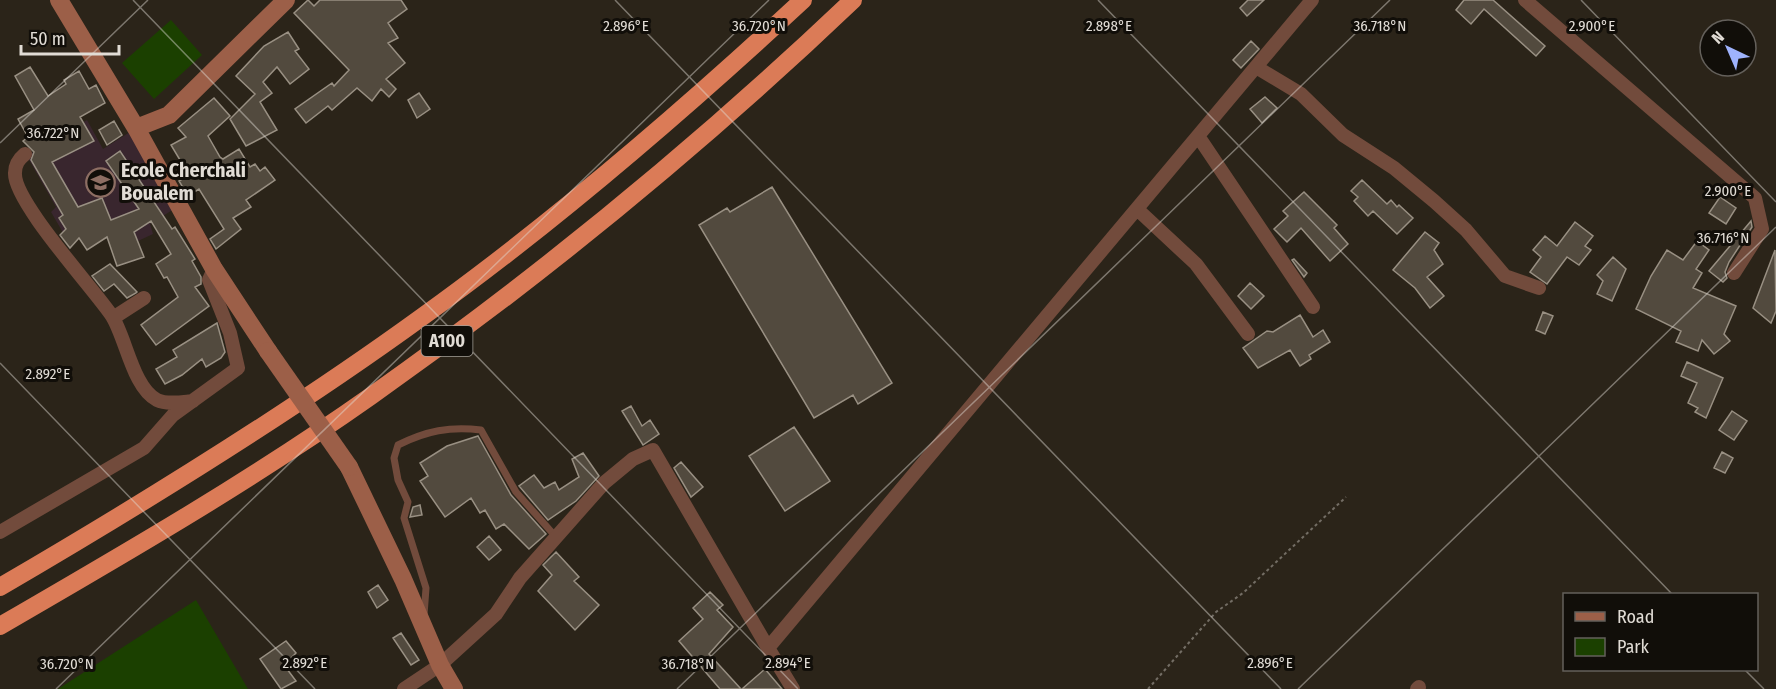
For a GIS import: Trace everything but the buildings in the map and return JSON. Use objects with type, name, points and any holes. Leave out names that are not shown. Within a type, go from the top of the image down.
[{"type":"highway","name":"A100","points":[[0,587],[263,426],[423,317],[541,226],[655,132],[803,0]]},
{"type":"highway","name":"A100","points":[[0,626],[263,468],[369,397],[478,318],[554,262],[691,148],[853,0]]},
{"type":"street","points":[[58,0],[136,128],[214,269],[349,467],[440,665],[454,689]]},
{"type":"street","points":[[136,128],[169,115],[286,0]]},
{"type":"street","points":[[768,648],[1312,0]]},
{"type":"street","points":[[1525,0],[1755,198],[1762,229],[1734,273]]},
{"type":"street","points":[[1256,67],[1300,94],[1343,135],[1395,168],[1466,230],[1505,276],[1539,288]]},
{"type":"street","points":[[1198,136],[1313,307]]},
{"type":"street","points":[[25,154],[18,160],[14,175],[20,192],[48,235],[113,318],[141,382],[156,400],[168,403],[193,401]]},
{"type":"street","points":[[1137,209],[1196,264],[1248,334]]},
{"type":"street","points":[[0,532],[144,448],[174,415],[238,368],[230,333],[209,280],[214,269]]},
{"type":"street","points":[[113,318],[144,298]]},
{"type":"street","points":[[404,689],[440,665],[496,614],[520,578],[604,483],[633,459],[653,450],[793,689]]},
{"type":"lane","points":[[423,624],[426,588],[404,518],[408,502],[398,480],[394,458],[398,445],[423,432],[481,430],[516,492],[556,537]]},
{"type":"path","points":[[1148,689],[1216,612],[1243,593],[1346,496]]},
{"type":"shaded area","name":"Ecole Cherchali Boualem","points":[[87,120],[103,149],[130,132],[174,209],[150,224],[153,234],[138,241],[117,266],[102,224],[65,236],[51,212],[56,207],[27,156]]},
{"type":"green space","points":[[171,20],[202,55],[154,99],[122,63]]},
{"type":"green space","points":[[196,600],[248,689],[58,689]]},
{"type":"place","name":"Ecole Cherchali Boualem","points":[[100,182]]}]
